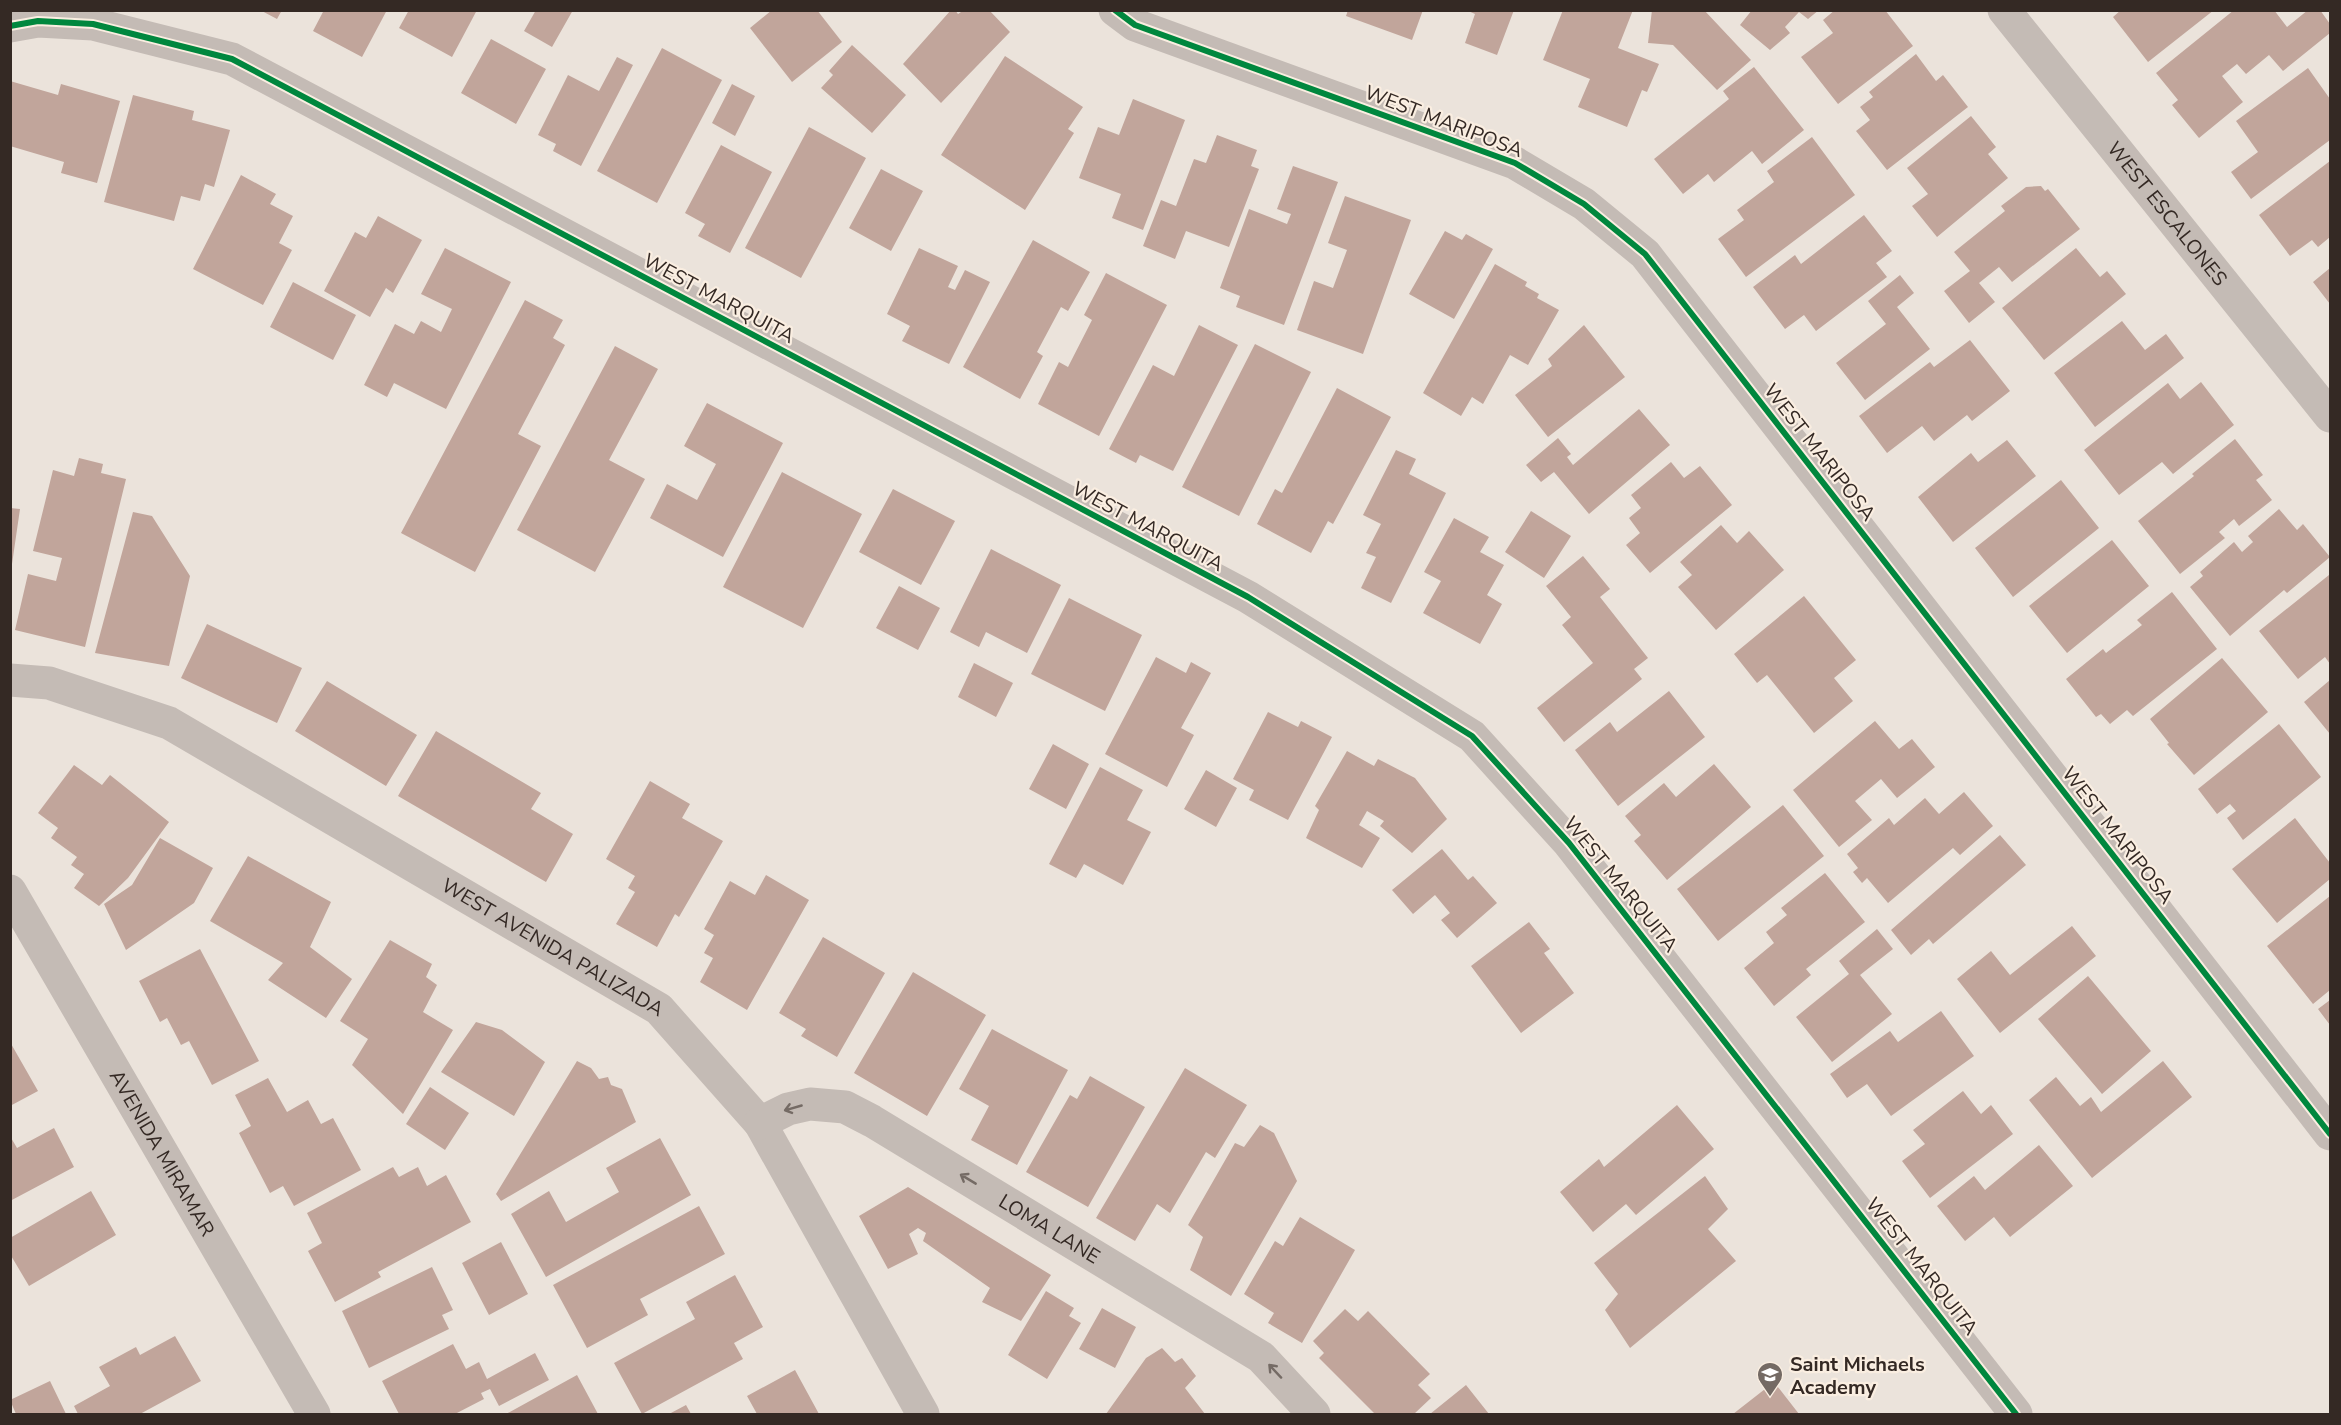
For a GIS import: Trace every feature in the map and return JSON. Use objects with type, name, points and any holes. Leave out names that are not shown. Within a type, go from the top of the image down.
[{"type":"street","name":"WEST MARIPOSA","points":[[1115,10],[1134,25],[1515,163],[1584,204],[1645,254],[2331,1134]]},
{"type":"street","name":"WEST ESCALONES","points":[[2004,10],[2331,416]]},
{"type":"street","name":"WEST MARQUITA","points":[[10,26],[38,21],[93,24],[232,59],[1248,597],[1472,736],[1569,843],[2016,1414]]},
{"type":"street","name":"WEST AVENIDA PALIZADA","points":[[10,680],[49,683],[169,723],[659,1009],[760,1123],[923,1414]]},
{"type":"street","name":"AVENIDA MIRAMAR","points":[[10,891],[314,1414]]},
{"type":"street","name":"LOMA LANE","points":[[760,1123],[788,1109],[810,1104],[845,1107],[872,1121],[1261,1357],[1314,1414]]},
{"type":"building","points":[[260,10],[282,10],[277,19]]},
{"type":"building","points":[[324,10],[387,10],[362,57],[313,31]]},
{"type":"building","points":[[409,10],[477,10],[452,57],[399,28]]},
{"type":"building","points":[[536,10],[573,10],[552,47],[524,31]]},
{"type":"building","points":[[772,10],[817,10],[842,42],[792,82],[750,28]]},
{"type":"building","points":[[951,10],[955,10],[958,14],[964,10],[989,10],[1010,32],[941,103],[903,64]]},
{"type":"building","points":[[1348,10],[1423,10],[1412,40],[1346,16]]},
{"type":"building","points":[[1466,10],[1514,10],[1497,55],[1465,43],[1475,14]]},
{"type":"building","points":[[1563,10],[1633,10],[1618,48],[1659,64],[1647,92],[1642,90],[1627,127],[1578,107],[1590,79],[1543,60]]},
{"type":"building","points":[[1652,10],[1704,10],[1751,60],[1717,90],[1673,45],[1648,43]]},
{"type":"building","points":[[1752,10],[1819,10],[1808,19],[1799,12],[1785,27],[1790,33],[1770,50],[1740,25]]},
{"type":"building","points":[[1835,10],[1885,10],[1913,46],[1838,104],[1801,57],[1833,33],[1823,20]]},
{"type":"building","points":[[2121,10],[2214,10],[2148,62],[2113,17]]},
{"type":"building","points":[[2234,10],[2274,10],[2287,27],[2308,10],[2320,10],[2330,24],[2330,33],[2283,71],[2269,55],[2246,74],[2237,64],[2222,76],[2243,102],[2199,138],[2172,105],[2178,100],[2156,73]]},
{"type":"building","points":[[491,39],[546,69],[516,124],[461,93]]},
{"type":"building","points":[[852,45],[906,95],[872,133],[821,88],[833,75],[829,71]]},
{"type":"building","points":[[662,48],[722,80],[657,203],[597,171]]},
{"type":"building","points":[[1916,54],[1936,81],[1943,75],[1968,107],[1887,170],[1856,131],[1870,120],[1860,107],[1873,97],[1869,92]]},
{"type":"building","points":[[1005,56],[1083,107],[1068,129],[1074,133],[1025,210],[941,155]]},
{"type":"building","points":[[617,57],[633,65],[581,166],[553,151],[556,144],[538,135],[568,75],[599,91]]},
{"type":"building","points":[[1754,67],[1804,130],[1762,164],[1752,151],[1714,182],[1708,174],[1683,194],[1654,159],[1729,99],[1723,91]]},
{"type":"building","points":[[2308,68],[2330,99],[2330,140],[2251,199],[2231,172],[2258,152],[2236,121]]},
{"type":"building","points":[[10,81],[58,95],[61,84],[120,101],[97,183],[61,173],[64,162],[10,146]]},
{"type":"building","points":[[732,84],[755,96],[735,136],[712,123]]},
{"type":"building","points":[[133,95],[194,111],[192,120],[230,130],[214,187],[205,184],[200,201],[181,196],[174,221],[104,202]]},
{"type":"building","points":[[1133,99],[1185,120],[1143,230],[1112,218],[1121,194],[1079,178],[1098,127],[1119,135]]},
{"type":"building","points":[[1971,116],[1996,147],[1988,154],[2008,178],[1937,237],[1912,206],[1928,194],[1907,168]]},
{"type":"building","points":[[809,127],[866,158],[801,278],[745,248]]},
{"type":"building","points":[[1217,135],[1257,150],[1251,166],[1259,169],[1229,247],[1186,231],[1175,259],[1143,246],[1161,200],[1176,206],[1194,159],[1206,163]]},
{"type":"building","points":[[1812,137],[1855,195],[1746,277],[1718,239],[1744,220],[1737,210],[1774,182],[1767,171]]},
{"type":"building","points":[[721,145],[772,172],[730,253],[698,236],[705,224],[685,213]]},
{"type":"building","points":[[2330,161],[2330,237],[2318,247],[2312,240],[2290,256],[2259,215]]},
{"type":"building","points":[[1293,166],[1338,182],[1284,325],[1236,307],[1240,296],[1220,288],[1249,209],[1287,224],[1291,214],[1277,209]]},
{"type":"building","points":[[881,169],[923,191],[891,251],[849,228]]},
{"type":"building","points":[[241,175],[276,194],[270,204],[293,216],[279,243],[292,250],[263,305],[193,269]]},
{"type":"building","points":[[2041,186],[2045,191],[2048,189],[2080,229],[2012,282],[1999,267],[1979,283],[1995,302],[1969,323],[1944,291],[1970,271],[1954,252],[2005,211],[2001,206],[2026,187]]},
{"type":"building","points":[[1345,196],[1411,220],[1363,354],[1297,330],[1314,281],[1333,288],[1347,250],[1328,243]]},
{"type":"building","points":[[1864,215],[1892,251],[1876,263],[1887,277],[1816,331],[1804,315],[1785,329],[1753,287],[1795,255],[1801,264]]},
{"type":"building","points":[[378,216],[422,240],[393,293],[386,288],[370,317],[324,291],[355,232],[366,238]]},
{"type":"building","points":[[1445,231],[1462,240],[1466,234],[1493,249],[1454,319],[1409,294]]},
{"type":"building","points":[[1033,240],[1090,272],[1068,311],[1061,307],[1037,352],[1043,356],[1020,399],[963,367]]},
{"type":"building","points":[[445,248],[511,282],[446,409],[394,383],[387,397],[364,385],[395,324],[414,334],[421,321],[441,332],[452,309],[421,294]]},
{"type":"building","points":[[919,248],[958,266],[948,287],[955,290],[965,270],[990,282],[949,364],[902,341],[910,326],[887,314]]},
{"type":"building","points":[[2076,248],[2100,277],[2107,271],[2126,294],[2044,360],[2002,308]]},
{"type":"building","points":[[1495,264],[1527,282],[1525,286],[1539,294],[1537,298],[1559,310],[1528,365],[1510,355],[1483,404],[1472,397],[1461,416],[1423,393]]},
{"type":"building","points":[[2330,268],[2330,304],[2313,282]]},
{"type":"building","points":[[1106,273],[1167,305],[1099,436],[1038,404],[1059,362],[1068,367],[1092,320],[1084,315]]},
{"type":"building","points":[[1900,275],[1914,293],[1897,307],[1930,349],[1865,400],[1836,363],[1886,324],[1868,301]]},
{"type":"building","points":[[293,282],[356,315],[333,360],[270,327]]},
{"type":"building","points":[[525,300],[563,320],[553,338],[565,345],[518,434],[541,446],[475,572],[401,533]]},
{"type":"building","points":[[2122,321],[2145,350],[2166,334],[2184,358],[2095,427],[2054,373]]},
{"type":"building","points":[[1199,325],[1238,345],[1173,471],[1140,455],[1136,463],[1109,449],[1153,365],[1174,376]]},
{"type":"building","points":[[1584,325],[1625,377],[1548,437],[1515,395],[1552,366],[1548,359]]},
{"type":"building","points":[[1970,340],[2010,391],[1972,421],[1967,415],[1934,441],[1922,426],[1887,453],[1859,416],[1930,362],[1934,367]]},
{"type":"building","points":[[1255,344],[1311,372],[1239,516],[1182,487]]},
{"type":"building","points":[[615,346],[658,369],[609,460],[645,479],[595,572],[517,530]]},
{"type":"building","points":[[2201,382],[2234,425],[2173,474],[2162,462],[2119,495],[2084,450],[2168,383],[2180,399]]},
{"type":"building","points":[[1337,388],[1391,417],[1333,524],[1328,521],[1311,553],[1257,524],[1275,489],[1282,493]]},
{"type":"building","points":[[707,403],[783,443],[723,557],[650,518],[667,484],[697,500],[716,464],[684,446]]},
{"type":"building","points":[[1639,409],[1670,445],[1589,514],[1554,472],[1541,482],[1526,465],[1558,438],[1571,454],[1567,457],[1573,465]]},
{"type":"building","points":[[2235,439],[2263,475],[2256,480],[2272,500],[2239,526],[2234,519],[2219,532],[2225,538],[2180,574],[2138,521]]},
{"type":"building","points":[[2007,440],[2036,476],[1953,542],[1918,497],[1971,453],[1978,462]]},
{"type":"building","points":[[1396,450],[1416,459],[1409,474],[1446,493],[1391,603],[1361,588],[1376,557],[1366,553],[1381,524],[1363,515]]},
{"type":"building","points":[[79,458],[103,464],[101,473],[126,479],[85,647],[15,630],[28,574],[56,581],[62,558],[33,551],[53,470],[74,476]]},
{"type":"building","points":[[1671,462],[1684,478],[1700,466],[1732,505],[1650,573],[1626,545],[1640,533],[1629,518],[1641,508],[1631,495]]},
{"type":"building","points":[[782,472],[862,514],[803,628],[723,587]]},
{"type":"building","points":[[2061,480],[2099,528],[2013,597],[1975,548]]},
{"type":"building","points":[[893,489],[955,521],[921,585],[859,552]]},
{"type":"building","points":[[10,508],[20,509],[12,564],[10,564]]},
{"type":"building","points":[[2279,509],[2297,530],[2303,524],[2330,557],[2287,593],[2284,590],[2230,636],[2190,587],[2203,576],[2200,572],[2234,542],[2242,552],[2253,542],[2248,536]]},
{"type":"building","points":[[1531,511],[1571,536],[1544,578],[1505,552]]},
{"type":"building","points":[[133,512],[152,516],[190,576],[169,666],[95,653]]},
{"type":"building","points":[[1454,518],[1489,537],[1480,552],[1504,565],[1487,595],[1502,604],[1480,644],[1423,613],[1441,581],[1424,572]]},
{"type":"building","points":[[1721,525],[1737,543],[1749,531],[1784,570],[1716,630],[1678,587],[1692,575],[1680,562]]},
{"type":"building","points":[[2112,540],[2149,586],[2067,653],[2029,606]]},
{"type":"building","points":[[991,549],[1061,585],[1027,653],[986,632],[979,647],[950,632]]},
{"type":"building","points":[[1583,556],[1610,589],[1600,597],[1648,658],[1634,669],[1642,679],[1564,742],[1537,708],[1593,663],[1562,625],[1571,617],[1546,586]]},
{"type":"building","points":[[2329,575],[2330,664],[2325,657],[2298,679],[2259,631]]},
{"type":"building","points":[[899,586],[940,608],[918,650],[876,628]]},
{"type":"building","points":[[2172,592],[2217,649],[2133,716],[2127,710],[2110,724],[2101,714],[2096,717],[2066,679],[2103,649],[2106,653],[2142,625],[2137,620]]},
{"type":"building","points":[[1804,596],[1856,660],[1834,678],[1853,701],[1814,733],[1767,675],[1757,683],[1734,654]]},
{"type":"building","points":[[1069,598],[1142,635],[1105,711],[1031,674]]},
{"type":"building","points":[[207,624],[302,668],[277,723],[181,678]]},
{"type":"building","points":[[1156,657],[1186,673],[1191,662],[1211,673],[1181,728],[1194,735],[1167,787],[1105,754]]},
{"type":"building","points":[[2222,658],[2268,712],[2194,775],[2167,744],[2169,743],[2150,719]]},
{"type":"building","points":[[974,663],[1013,683],[996,717],[958,697]]},
{"type":"building","points":[[2330,680],[2330,734],[2304,702]]},
{"type":"building","points":[[327,681],[417,735],[386,786],[295,731]]},
{"type":"building","points":[[1669,691],[1705,737],[1618,806],[1575,750],[1610,722],[1617,732]]},
{"type":"building","points":[[1268,712],[1298,727],[1301,721],[1332,737],[1288,820],[1249,800],[1254,790],[1233,779]]},
{"type":"building","points":[[1875,721],[1899,749],[1912,739],[1935,767],[1897,798],[1881,779],[1855,801],[1872,820],[1839,847],[1793,790]]},
{"type":"building","points":[[2279,724],[2321,777],[2243,840],[2227,818],[2236,811],[2230,804],[2217,814],[2198,789]]},
{"type":"building","points":[[436,731],[541,793],[531,809],[573,834],[546,882],[398,796]]},
{"type":"building","points":[[1053,744],[1089,764],[1066,809],[1029,789]]},
{"type":"building","points":[[1347,751],[1374,766],[1378,759],[1415,778],[1447,819],[1412,853],[1380,826],[1384,821],[1367,811],[1359,825],[1380,838],[1362,868],[1306,838],[1319,810],[1315,806]]},
{"type":"building","points":[[1714,764],[1751,807],[1667,880],[1634,841],[1641,835],[1625,816],[1664,783],[1676,797]]},
{"type":"building","points":[[74,765],[102,785],[110,775],[169,822],[128,878],[99,906],[74,888],[84,874],[71,865],[77,857],[51,838],[58,828],[38,813]]},
{"type":"building","points":[[1100,767],[1143,790],[1127,820],[1151,832],[1123,885],[1084,864],[1076,878],[1049,864]]},
{"type":"building","points":[[1206,770],[1237,788],[1216,827],[1184,809]]},
{"type":"building","points":[[650,781],[690,804],[682,818],[723,841],[679,917],[675,914],[657,947],[616,924],[635,892],[628,888],[635,876],[606,859]]},
{"type":"building","points":[[1964,792],[1993,826],[1960,855],[1953,848],[1888,903],[1867,878],[1862,883],[1853,872],[1858,868],[1847,854],[1889,818],[1894,825],[1925,798],[1939,814]]},
{"type":"building","points":[[1783,805],[1824,856],[1718,941],[1677,889]]},
{"type":"building","points":[[2295,818],[2330,863],[2330,879],[2277,923],[2232,869]]},
{"type":"building","points":[[2000,835],[2026,865],[1933,944],[1929,939],[1911,955],[1891,930]]},
{"type":"building","points":[[160,838],[213,868],[194,903],[126,950],[104,904],[132,885]]},
{"type":"building","points":[[1442,849],[1468,880],[1473,876],[1497,903],[1457,938],[1441,920],[1450,913],[1435,895],[1413,914],[1392,890]]},
{"type":"building","points":[[248,856],[331,902],[310,947],[352,979],[326,1018],[268,980],[283,963],[210,921]]},
{"type":"building","points":[[1825,873],[1865,922],[1806,969],[1811,975],[1774,1006],[1744,968],[1774,943],[1766,932],[1787,915],[1781,908]]},
{"type":"building","points":[[766,875],[809,900],[747,1010],[700,982],[713,958],[704,953],[714,935],[704,929],[730,881],[755,895]]},
{"type":"building","points":[[2330,896],[2330,990],[2313,1004],[2267,946]]},
{"type":"building","points":[[1529,922],[1550,949],[1544,953],[1574,993],[1521,1033],[1471,966]]},
{"type":"building","points":[[2072,926],[2096,956],[2000,1033],[1957,979],[1991,951],[2010,975]]},
{"type":"building","points":[[1877,929],[1893,949],[1860,975],[1892,1014],[1832,1062],[1796,1017],[1849,974],[1839,961]]},
{"type":"building","points":[[823,937],[885,973],[837,1057],[801,1036],[806,1029],[779,1013]]},
{"type":"building","points":[[390,940],[432,964],[426,977],[437,985],[423,1012],[453,1030],[403,1114],[352,1065],[368,1039],[340,1021]]},
{"type":"building","points":[[200,949],[259,1061],[212,1085],[189,1041],[181,1045],[167,1018],[160,1022],[139,981]]},
{"type":"building","points":[[913,972],[986,1015],[927,1116],[854,1073]]},
{"type":"building","points":[[2088,976],[2151,1051],[2102,1094],[2038,1019]]},
{"type":"building","points":[[2330,1000],[2330,1025],[2318,1009]]},
{"type":"building","points":[[1941,1011],[1974,1056],[1891,1116],[1867,1084],[1847,1098],[1830,1074],[1890,1031],[1898,1042]]},
{"type":"building","points":[[476,1022],[502,1030],[545,1062],[514,1116],[441,1072]]},
{"type":"building","points":[[992,1029],[1068,1070],[1017,1165],[971,1140],[989,1106],[959,1089]]},
{"type":"building","points":[[10,1042],[38,1091],[10,1106]]},
{"type":"building","points":[[577,1061],[591,1068],[599,1079],[608,1077],[611,1085],[622,1089],[636,1122],[501,1201],[496,1194]]},
{"type":"building","points":[[2163,1061],[2192,1097],[2092,1178],[2029,1100],[2056,1077],[2080,1106],[2091,1097],[2101,1112]]},
{"type":"building","points":[[1185,1068],[1247,1105],[1215,1158],[1206,1152],[1170,1213],[1157,1204],[1135,1241],[1096,1218]]},
{"type":"building","points":[[1090,1076],[1145,1107],[1088,1207],[1026,1172],[1070,1095],[1077,1099]]},
{"type":"building","points":[[268,1078],[287,1112],[308,1100],[321,1124],[333,1118],[361,1170],[294,1206],[283,1186],[270,1193],[239,1133],[251,1126],[235,1095]]},
{"type":"building","points":[[430,1087],[469,1113],[445,1150],[406,1124]]},
{"type":"building","points":[[1963,1091],[1981,1114],[1991,1105],[2013,1134],[1930,1198],[1902,1161],[1925,1144],[1913,1130]]},
{"type":"building","points":[[1677,1105],[1714,1149],[1636,1215],[1626,1204],[1593,1232],[1560,1192],[1599,1159],[1604,1167]]},
{"type":"building","points":[[1260,1125],[1274,1133],[1297,1181],[1231,1296],[1190,1270],[1203,1237],[1188,1225],[1235,1143],[1244,1147]]},
{"type":"building","points":[[54,1128],[74,1167],[10,1201],[10,1136],[17,1148]]},
{"type":"building","points":[[660,1138],[691,1195],[546,1277],[511,1214],[549,1191],[566,1222],[619,1192],[606,1168]]},
{"type":"building","points":[[2039,1145],[2073,1186],[2010,1237],[1994,1217],[1965,1241],[1937,1206],[1974,1176],[1985,1190]]},
{"type":"building","points":[[393,1167],[399,1177],[418,1167],[427,1186],[446,1175],[471,1222],[378,1272],[381,1277],[335,1302],[308,1251],[322,1243],[307,1213]]},
{"type":"building","points":[[1705,1176],[1728,1209],[1708,1229],[1736,1261],[1630,1348],[1605,1310],[1618,1294],[1594,1263]]},
{"type":"building","points":[[908,1187],[1051,1275],[1021,1321],[982,1302],[990,1288],[923,1241],[926,1233],[918,1228],[909,1234],[918,1254],[888,1269],[859,1216]]},
{"type":"building","points":[[91,1191],[116,1235],[29,1286],[10,1254],[10,1238]]},
{"type":"building","points":[[699,1206],[725,1254],[640,1299],[648,1315],[587,1348],[553,1285]]},
{"type":"building","points":[[1300,1217],[1355,1250],[1302,1343],[1268,1323],[1274,1313],[1244,1294],[1275,1241],[1283,1246]]},
{"type":"building","points":[[501,1242],[528,1294],[489,1315],[462,1263]]},
{"type":"building","points":[[432,1267],[453,1310],[442,1315],[449,1329],[369,1368],[342,1311]]},
{"type":"building","points":[[735,1275],[763,1327],[734,1343],[743,1359],[642,1414],[614,1363],[695,1319],[686,1302]]},
{"type":"building","points":[[1046,1291],[1074,1308],[1069,1316],[1081,1323],[1047,1379],[1008,1355]]},
{"type":"building","points":[[1102,1308],[1136,1327],[1115,1368],[1079,1349]]},
{"type":"building","points":[[1345,1309],[1358,1321],[1368,1311],[1430,1374],[1418,1385],[1431,1398],[1414,1414],[1375,1414],[1319,1358],[1324,1353],[1313,1341]]},
{"type":"building","points":[[175,1336],[201,1381],[140,1414],[78,1414],[74,1406],[110,1386],[99,1367],[136,1347],[140,1355]]},
{"type":"building","points":[[453,1344],[466,1369],[479,1362],[487,1379],[535,1353],[549,1380],[499,1406],[490,1389],[481,1393],[484,1399],[455,1414],[399,1414],[382,1381]]},
{"type":"building","points":[[1162,1348],[1175,1362],[1182,1358],[1196,1376],[1185,1388],[1205,1414],[1106,1414],[1146,1358]]},
{"type":"building","points":[[795,1370],[819,1414],[757,1414],[747,1396]]},
{"type":"building","points":[[577,1375],[598,1414],[506,1414]]},
{"type":"building","points":[[50,1381],[66,1414],[16,1414],[10,1400]]},
{"type":"building","name":"Saint Michaels Academy","points":[[1774,1382],[1799,1414],[1733,1414]]},
{"type":"building","points":[[1466,1385],[1489,1414],[1430,1414]]},
{"type":"building","points":[[686,1405],[691,1414],[669,1414]]},
{"type":"cycle path","points":[[1115,10],[1135,25],[1515,163],[1584,204],[1645,254],[2330,1134]]},
{"type":"cycle path","points":[[10,26],[38,21],[93,24],[232,59],[1248,597],[1472,736],[1569,843],[2016,1414]]},
{"type":"place","name":"Saint Michaels Academy","points":[[1770,1398]]}]
